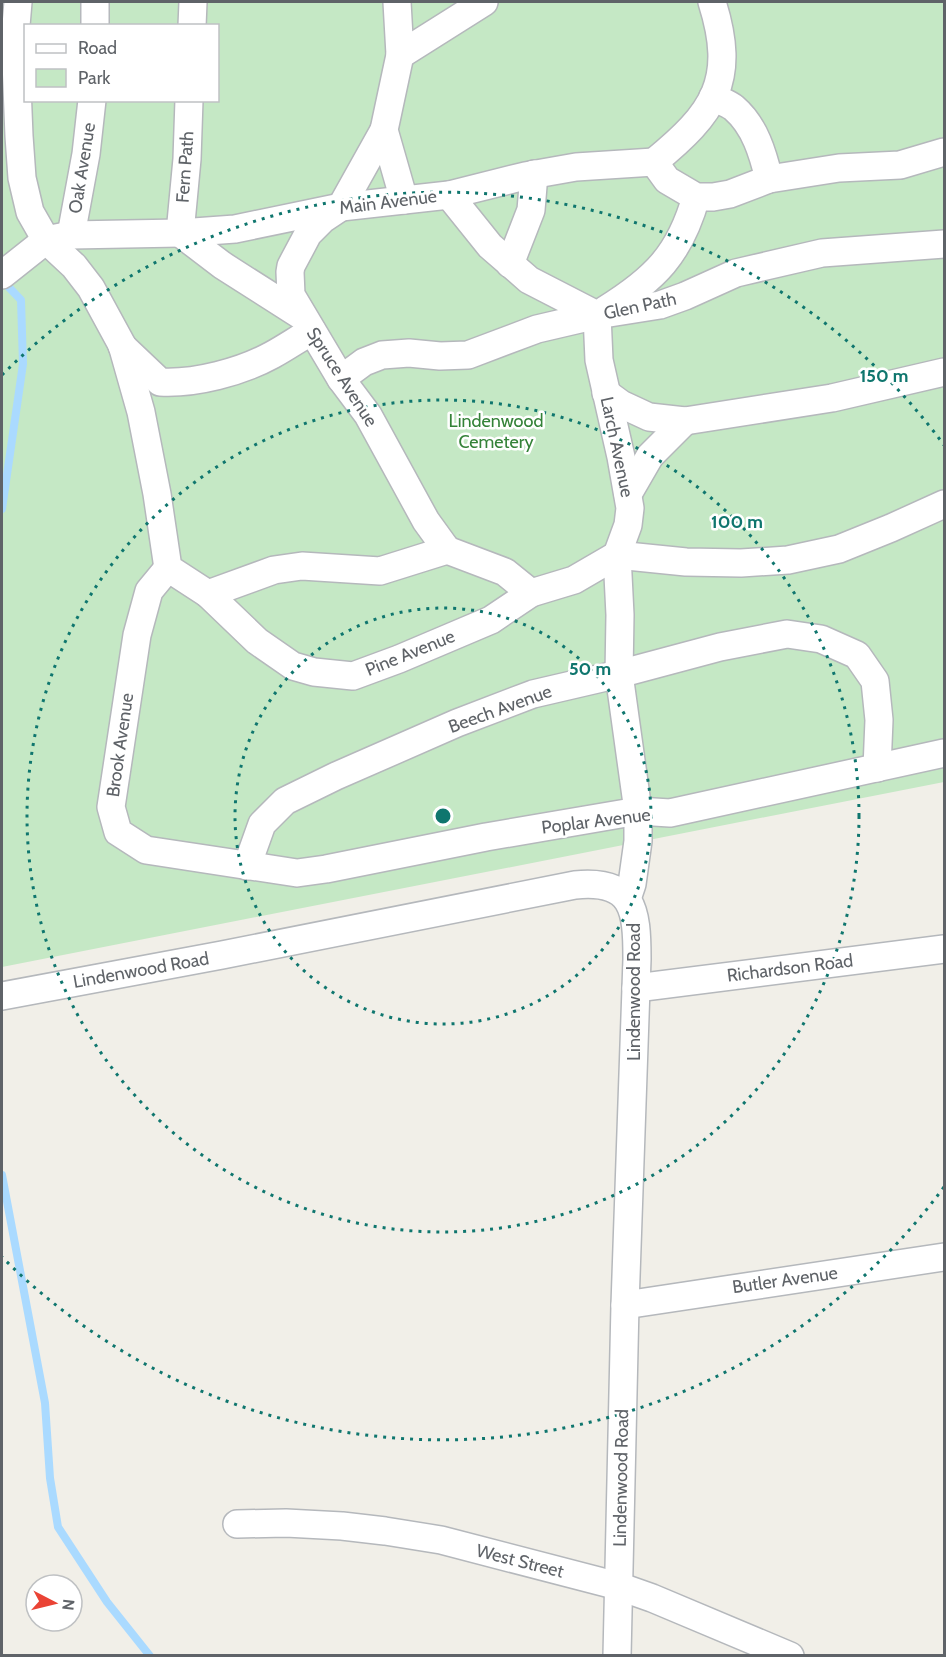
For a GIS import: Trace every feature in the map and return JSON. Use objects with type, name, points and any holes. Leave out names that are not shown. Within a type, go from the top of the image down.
[{"type":"street","points":[[18,2],[15,37],[22,178],[30,212],[59,238],[74,266],[92,288],[122,345],[141,412],[168,568]]},
{"type":"street","points":[[95,2],[95,24]]},
{"type":"street","points":[[192,24],[193,2]]},
{"type":"street","points":[[340,207],[384,130],[400,55],[397,2]]},
{"type":"street","points":[[400,55],[484,2]]},
{"type":"street","points":[[712,2],[720,26],[722,66],[717,88],[705,114],[684,137],[654,162],[667,180],[696,197],[713,197],[730,194],[769,179],[839,168],[900,165],[945,152]]},
{"type":"street","points":[[713,97],[733,107],[748,124],[763,154],[769,179]]},
{"type":"street","name":"Oak Avenue","points":[[59,238],[86,154],[92,102]]},
{"type":"street","name":"Fern Path","points":[[180,234],[187,159],[189,102]]},
{"type":"street","points":[[384,130],[404,200]]},
{"type":"street","name":"Main Avenue","points":[[59,238],[180,234],[234,229],[340,207],[449,195],[534,174],[576,167],[654,162]]},
{"type":"street","points":[[510,264],[531,210],[534,174]]},
{"type":"street","points":[[449,195],[490,246],[529,280],[597,315],[633,292],[661,266],[688,224],[696,197]]},
{"type":"street","name":"Spruce Avenue","points":[[340,207],[308,234],[291,266],[291,295],[341,379],[368,415],[426,521],[447,550]]},
{"type":"street","points":[[122,345],[160,382],[180,383],[231,372],[271,356],[307,324],[180,234]]},
{"type":"street","points":[[7,270],[59,238]]},
{"type":"street","name":"Glen Path","points":[[341,379],[364,362],[382,355],[409,353],[440,356],[468,355],[537,329],[597,315],[660,305],[736,273],[822,253],[945,244]]},
{"type":"street","name":"Larch Avenue","points":[[597,315],[598,360],[628,494],[628,525],[617,555],[620,615],[619,674],[638,811],[639,841],[632,884],[627,899]]},
{"type":"street","points":[[606,393],[621,404],[649,417],[685,421],[832,398],[945,372]]},
{"type":"street","points":[[628,494],[650,456],[685,421]]},
{"type":"street","points":[[617,555],[686,562],[741,563],[788,560],[839,549],[945,504]]},
{"type":"street","points":[[208,594],[274,570],[302,566],[380,571],[447,550],[505,572],[531,593]]},
{"type":"street","name":"Pine Avenue","points":[[168,568],[208,594],[256,641],[293,666],[314,672],[353,675],[399,659],[491,620],[531,593],[574,580],[617,555]]},
{"type":"street","name":"Brook Avenue","points":[[168,568],[149,591],[137,634],[111,807],[118,832],[146,850],[247,866]]},
{"type":"street","name":"Beech Avenue","points":[[247,866],[262,824],[285,801],[446,728],[533,694],[720,647],[787,634],[821,639],[857,655],[874,681],[879,720],[877,768]]},
{"type":"street","name":"Poplar Avenue","points":[[247,866],[274,871],[312,872],[486,837],[638,811],[670,813],[945,753]]},
{"type":"street","name":"Lindenwood Road","points":[[2,996],[575,885],[593,883],[609,886],[627,899],[633,911],[637,930],[617,1656]]},
{"type":"street","name":"Richardson Road","points":[[636,988],[945,949]]},
{"type":"street","name":"Butler Avenue","points":[[625,1305],[945,1257]]},
{"type":"street","name":"West Street","points":[[237,1524],[286,1523],[342,1526],[441,1540],[618,1586],[790,1656]]},
{"type":"green space","name":"Lindenwood Cemetery","points":[[2,2],[944,2],[944,782],[2,967]]},
{"type":"waterway","points":[[2,280],[21,300],[23,364],[2,509]]},
{"type":"waterway","points":[[2,1175],[45,1403],[50,1478],[58,1527],[107,1602],[150,1656]]}]
